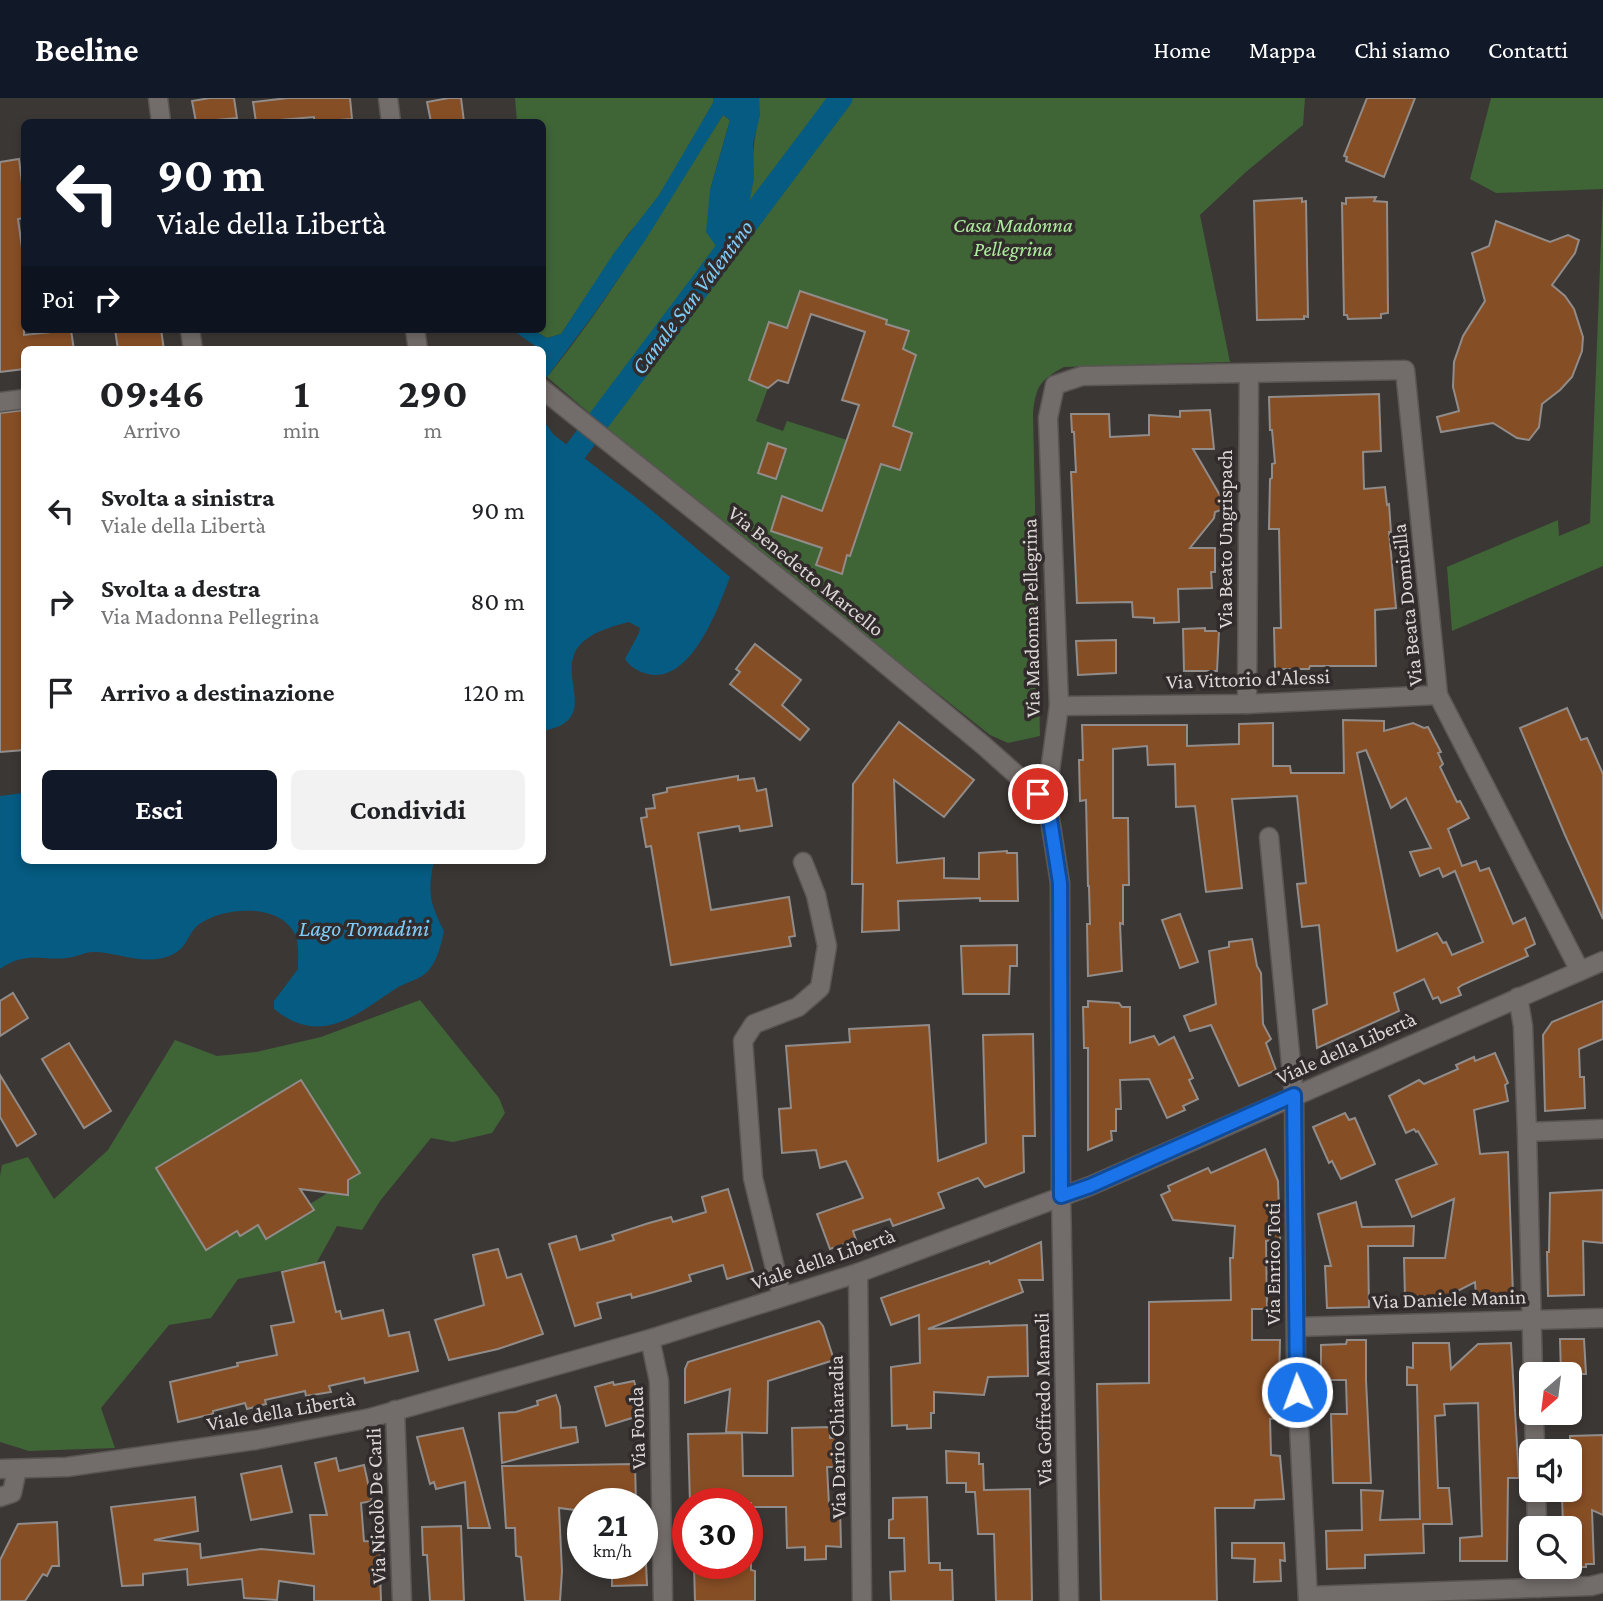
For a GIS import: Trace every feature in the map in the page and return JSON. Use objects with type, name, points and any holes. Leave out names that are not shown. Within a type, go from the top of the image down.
[{"type":"street","points":[[158,98],[161,119]]},
{"type":"street","points":[[388,98],[391,119]]},
{"type":"street","name":"Via Madonna Pellegrina","points":[[1038,794],[1050,771],[1059,706],[1048,418],[1055,385],[1082,376],[1405,370]]},
{"type":"street","name":"Via Beata Domicilla","points":[[1405,370],[1438,695],[1580,971]]},
{"type":"street","name":"Via Beato Ungrispach","points":[[1247,704],[1249,374]]},
{"type":"street","name":"Via Benedetto Marcello","points":[[546,392],[844,630],[1038,794]]},
{"type":"street","points":[[0,402],[21,399]]},
{"type":"street","name":"Via Vittorio d'Alessi","points":[[1059,706],[1247,704],[1438,695]]},
{"type":"street","points":[[1038,794],[1049,813],[1060,883],[1061,1196]]},
{"type":"street","name":"Via Enrico Toti","points":[[1269,837],[1294,1095],[1296,1327],[1308,1599]]},
{"type":"street","points":[[782,1297],[753,1178],[743,1041],[754,1024],[798,1007],[820,988],[827,946],[816,895],[803,862]]},
{"type":"street","name":"Viale della Libertà","points":[[0,1497],[12,1493],[5,1469],[67,1467],[256,1440],[396,1410],[650,1339],[858,1273],[1090,1186],[1603,961]]},
{"type":"street","points":[[1518,997],[1527,1132],[1533,1362]]},
{"type":"street","points":[[1527,1132],[1603,1129]]},
{"type":"street","name":"Via Goffredo Mameli","points":[[1061,1196],[1069,1601]]},
{"type":"street","name":"Via Dario Chiaradia","points":[[858,1273],[862,1601]]},
{"type":"street","name":"Via Daniele Manin","points":[[1296,1327],[1603,1318]]},
{"type":"street","name":"Via Fonda","points":[[650,1339],[659,1381],[663,1601]]},
{"type":"street","name":"Via Nicolò De Carli","points":[[396,1410],[401,1601]]},
{"type":"street","points":[[1538,1579],[1538,1588]]},
{"type":"street","points":[[1308,1599],[1591,1586],[1603,1583]]},
{"type":"green space","points":[[515,98],[713,98],[713,103],[653,204],[628,234],[561,334],[547,338],[538,333],[546,333],[546,119],[517,119]]},
{"type":"green space","name":"Casa Madonna Pellegrina","points":[[759,98],[1305,98],[1303,125],[1247,171],[1200,215],[1230,362],[1064,367],[1044,380],[1038,390],[1033,413],[1040,736],[1008,743],[990,735],[648,463],[547,377],[595,314],[723,115],[730,120],[710,190],[753,161]],"holes":[[[800,292],[887,320],[879,342],[916,355],[893,426],[911,433],[881,464],[850,556],[847,556],[841,573],[819,556],[821,548],[771,530],[782,497],[822,511],[847,440],[787,421],[783,431],[756,421],[768,388],[749,380],[787,328]],[[768,443],[786,449],[776,478],[758,472]]]},
{"type":"green space","points":[[1491,98],[1603,98],[1603,189],[1496,193],[1470,179]]},
{"type":"green space","points":[[1603,189],[1603,566],[1452,631],[1447,567],[1558,520],[1559,536],[1590,523]]},
{"type":"green space","points":[[420,1000],[499,1098],[505,1113],[492,1133],[453,1142],[431,1138],[380,1201],[362,1230],[337,1226],[316,1264],[238,1279],[211,1318],[169,1325],[101,1408],[115,1448],[29,1451],[0,1442],[2,1165],[28,1157],[54,1199],[108,1150],[175,1040],[217,1056],[256,1052],[321,1037]],"holes":[[[301,1080],[359,1173],[310,1204],[313,1210],[267,1239],[258,1225],[240,1236],[157,1168]]]},
{"type":"water","points":[[713,98],[759,98],[760,115],[753,144],[754,179],[746,217],[733,237],[716,246],[706,232],[710,190],[730,120],[723,115],[646,239],[547,377],[546,346],[535,346],[517,333],[538,333],[547,338],[561,334],[614,253],[659,195],[713,103]]},
{"type":"water","points":[[546,424],[554,435],[643,503],[730,577],[701,641],[677,668],[663,674],[648,674],[632,667],[625,659],[640,628],[629,622],[602,630],[584,641],[573,658],[574,707],[571,717],[561,725],[546,730]]},
{"type":"water","name":"Lago Tomadini","points":[[21,793],[21,864],[434,864],[431,897],[444,931],[437,957],[421,977],[395,989],[352,1017],[323,1026],[307,1026],[274,1009],[274,1001],[298,969],[298,948],[296,937],[289,926],[280,918],[267,913],[239,911],[212,917],[195,928],[181,949],[168,957],[141,959],[93,952],[67,958],[26,958],[0,969],[0,796]]},
{"type":"building","points":[[234,98],[237,118],[195,119],[192,101]]},
{"type":"building","points":[[288,98],[350,98],[352,119],[256,119],[253,102]]},
{"type":"building","points":[[461,98],[464,119],[430,119],[427,102]]},
{"type":"building","points":[[1367,98],[1415,98],[1384,177],[1346,161],[1347,157],[1344,156]]},
{"type":"building","points":[[19,159],[21,175],[21,218],[18,219],[21,240],[21,333],[71,333],[73,346],[21,346],[21,369],[0,372],[0,162]]},
{"type":"building","points":[[1376,197],[1374,201],[1387,202],[1388,313],[1381,314],[1381,318],[1348,319],[1347,315],[1344,315],[1342,203],[1346,204],[1346,198]]},
{"type":"building","points":[[1302,198],[1302,202],[1306,201],[1308,317],[1257,320],[1254,201]]},
{"type":"building","points":[[1496,221],[1550,242],[1568,235],[1579,240],[1575,253],[1552,285],[1565,296],[1574,309],[1583,337],[1582,351],[1572,377],[1542,404],[1539,427],[1529,440],[1517,438],[1493,423],[1441,432],[1437,417],[1459,411],[1453,387],[1454,362],[1463,336],[1485,301],[1472,253],[1489,246]]},
{"type":"building","points":[[800,291],[887,320],[886,324],[909,331],[903,349],[916,355],[893,426],[912,433],[900,470],[881,464],[842,574],[816,565],[822,548],[771,531],[782,496],[822,511],[859,405],[842,400],[865,332],[811,314],[788,383],[778,380],[768,388],[749,380],[769,322],[787,328]]},
{"type":"building","points":[[116,333],[162,333],[163,346],[117,346]]},
{"type":"building","points":[[1379,394],[1381,451],[1363,452],[1364,489],[1385,487],[1387,505],[1389,504],[1396,608],[1375,610],[1376,666],[1275,669],[1274,628],[1281,628],[1279,529],[1269,529],[1270,479],[1272,464],[1275,463],[1269,397]]},
{"type":"building","points":[[21,410],[21,750],[0,752],[0,413]]},
{"type":"building","points":[[1210,410],[1214,449],[1193,449],[1221,497],[1221,510],[1215,512],[1214,518],[1190,548],[1215,548],[1215,572],[1211,572],[1212,588],[1178,589],[1179,622],[1154,623],[1154,618],[1133,617],[1132,602],[1077,603],[1071,472],[1076,472],[1071,414],[1109,414],[1110,437],[1149,435],[1149,415],[1180,417],[1180,411]]},
{"type":"building","points":[[768,443],[786,449],[776,479],[758,473]]},
{"type":"building","points":[[1205,628],[1205,631],[1219,631],[1217,671],[1184,671],[1183,629]]},
{"type":"building","points":[[1116,640],[1116,673],[1078,675],[1076,641]]},
{"type":"building","points":[[755,644],[801,680],[782,705],[809,729],[800,740],[730,684],[740,672],[736,669]]},
{"type":"building","points":[[1567,708],[1581,740],[1587,738],[1603,774],[1603,919],[1520,728]]},
{"type":"building","points":[[1343,720],[1384,721],[1384,731],[1413,723],[1428,727],[1441,752],[1438,753],[1443,764],[1440,767],[1457,802],[1460,801],[1469,818],[1448,829],[1462,866],[1476,861],[1480,871],[1489,868],[1513,924],[1525,918],[1535,944],[1525,949],[1528,956],[1462,985],[1458,988],[1461,995],[1441,1003],[1438,997],[1433,999],[1424,979],[1394,993],[1399,1011],[1317,1048],[1313,1010],[1327,1004],[1319,925],[1302,927],[1297,884],[1306,883],[1297,796],[1232,799],[1242,888],[1206,892],[1195,806],[1176,807],[1175,764],[1148,765],[1147,746],[1113,749],[1113,818],[1128,818],[1129,885],[1123,885],[1123,924],[1120,923],[1122,971],[1088,976],[1087,924],[1090,924],[1086,800],[1080,801],[1079,760],[1083,760],[1082,725],[1187,725],[1187,746],[1239,744],[1239,724],[1273,723],[1273,766],[1290,766],[1291,773],[1344,773]],"holes":[[[1366,750],[1391,808],[1406,798],[1431,848],[1410,852],[1420,876],[1439,868],[1443,877],[1455,871],[1483,942],[1452,955],[1446,942],[1443,943],[1437,933],[1397,951],[1357,753]]]},
{"type":"building","points":[[899,722],[974,780],[944,817],[894,780],[897,863],[944,858],[944,878],[979,879],[979,853],[1017,853],[1018,901],[980,901],[980,898],[898,901],[899,930],[862,932],[863,884],[852,884],[853,784]]},
{"type":"building","points":[[738,776],[738,780],[754,778],[757,791],[766,789],[772,826],[740,831],[739,826],[698,833],[711,910],[789,897],[795,936],[789,937],[791,946],[671,965],[651,846],[646,847],[641,818],[647,817],[646,809],[655,808],[653,795],[667,792],[667,788]]},
{"type":"building","points":[[1180,914],[1198,962],[1180,968],[1162,920]]},
{"type":"building","points":[[1252,939],[1261,973],[1263,1024],[1271,1039],[1266,1043],[1276,1070],[1239,1086],[1211,1025],[1190,1031],[1184,1016],[1216,1004],[1209,951],[1229,947],[1229,942]]},
{"type":"building","points":[[1017,945],[1017,966],[1010,966],[1009,994],[963,994],[961,946]]},
{"type":"building","points":[[13,993],[28,1018],[0,1036],[0,1001]]},
{"type":"building","points":[[1088,1001],[1119,1003],[1122,1007],[1130,1007],[1130,1043],[1154,1036],[1159,1045],[1174,1037],[1193,1078],[1189,1080],[1198,1099],[1183,1106],[1185,1110],[1167,1118],[1149,1079],[1120,1080],[1121,1109],[1116,1109],[1116,1131],[1111,1131],[1112,1140],[1088,1150],[1088,1048],[1084,1048],[1083,1007],[1088,1007]]},
{"type":"building","points":[[1603,1001],[1603,1039],[1579,1049],[1580,1077],[1584,1077],[1585,1108],[1545,1111],[1543,1035],[1552,1022]]},
{"type":"building","points":[[929,1025],[938,1161],[986,1143],[983,1035],[1033,1034],[1035,1136],[1023,1136],[1024,1172],[985,1187],[978,1178],[938,1193],[944,1208],[893,1226],[890,1219],[853,1231],[856,1240],[830,1249],[817,1214],[863,1198],[846,1161],[820,1168],[816,1150],[782,1153],[779,1109],[791,1108],[786,1046],[850,1042],[849,1029]]},
{"type":"building","points":[[69,1043],[111,1111],[84,1128],[42,1059]]},
{"type":"building","points":[[1495,1053],[1508,1083],[1505,1085],[1508,1101],[1474,1110],[1480,1154],[1508,1152],[1513,1295],[1476,1296],[1475,1282],[1442,1299],[1431,1300],[1431,1296],[1405,1297],[1404,1258],[1445,1258],[1454,1199],[1412,1217],[1396,1180],[1437,1164],[1418,1131],[1414,1129],[1406,1133],[1389,1096],[1419,1080],[1424,1084],[1458,1069],[1456,1065],[1474,1057],[1475,1061]]},
{"type":"building","points":[[0,1075],[36,1134],[17,1146],[0,1117]]},
{"type":"building","points":[[301,1080],[360,1173],[348,1180],[348,1195],[300,1189],[314,1210],[266,1239],[258,1225],[240,1236],[237,1231],[206,1250],[156,1168]]},
{"type":"building","points":[[1345,1113],[1349,1120],[1355,1118],[1375,1164],[1341,1179],[1332,1161],[1329,1163],[1313,1127]]},
{"type":"building","points":[[1265,1149],[1278,1181],[1280,1240],[1266,1241],[1267,1309],[1252,1309],[1252,1340],[1280,1340],[1278,1418],[1270,1419],[1271,1455],[1280,1456],[1284,1499],[1255,1500],[1254,1508],[1215,1508],[1217,1601],[1101,1601],[1097,1384],[1149,1383],[1149,1302],[1231,1300],[1230,1258],[1233,1258],[1235,1226],[1173,1220],[1161,1195],[1170,1191],[1168,1186],[1208,1168],[1211,1173]]},
{"type":"building","points":[[728,1189],[753,1271],[727,1279],[723,1265],[689,1275],[691,1281],[632,1298],[631,1294],[597,1303],[601,1318],[575,1326],[549,1244],[576,1236],[580,1250],[614,1240],[612,1235],[649,1223],[671,1217],[673,1222],[706,1212],[702,1197]]},
{"type":"building","points":[[1603,1190],[1603,1243],[1583,1241],[1584,1295],[1548,1296],[1550,1193]]},
{"type":"building","points":[[1356,1202],[1362,1227],[1414,1226],[1413,1246],[1368,1246],[1369,1307],[1327,1308],[1325,1266],[1331,1266],[1318,1214]]},
{"type":"building","points":[[1041,1242],[1043,1280],[1019,1280],[1023,1292],[928,1329],[1027,1325],[1028,1376],[988,1377],[984,1395],[934,1392],[931,1428],[907,1429],[907,1425],[892,1426],[891,1367],[920,1363],[919,1315],[891,1325],[881,1298],[989,1261],[990,1264]]},
{"type":"building","points":[[498,1249],[507,1278],[521,1274],[543,1334],[498,1349],[449,1360],[435,1320],[484,1305],[473,1255]]},
{"type":"building","points":[[324,1262],[336,1312],[340,1311],[342,1319],[383,1310],[389,1336],[409,1332],[418,1371],[365,1383],[364,1378],[329,1386],[331,1392],[306,1396],[305,1391],[265,1400],[266,1404],[247,1409],[245,1403],[178,1422],[170,1382],[277,1355],[271,1326],[294,1322],[282,1272]]},
{"type":"building","points":[[819,1321],[834,1360],[768,1381],[767,1433],[726,1432],[730,1389],[685,1403],[685,1369],[688,1362]]},
{"type":"building","points":[[1560,1339],[1584,1339],[1586,1374],[1582,1374],[1582,1362],[1561,1362]]},
{"type":"building","points":[[1347,1340],[1366,1340],[1371,1483],[1333,1483],[1331,1414],[1347,1414],[1346,1380],[1321,1380],[1321,1345],[1346,1344]]},
{"type":"building","points":[[1413,1343],[1449,1343],[1451,1369],[1478,1344],[1511,1343],[1519,1478],[1508,1478],[1507,1561],[1460,1561],[1460,1538],[1482,1536],[1478,1403],[1444,1404],[1445,1415],[1435,1416],[1438,1488],[1449,1488],[1452,1524],[1423,1524],[1424,1553],[1365,1555],[1365,1568],[1327,1569],[1326,1531],[1362,1530],[1361,1490],[1383,1491],[1380,1520],[1420,1519],[1417,1385],[1407,1385],[1407,1367],[1413,1368]]},
{"type":"building","points":[[634,1381],[642,1409],[633,1412],[635,1417],[606,1426],[595,1387],[613,1382],[614,1385]]},
{"type":"building","points":[[556,1395],[560,1407],[561,1428],[576,1427],[578,1442],[502,1463],[499,1413],[516,1412],[538,1405],[537,1401]]},
{"type":"building","points":[[830,1427],[830,1438],[839,1438],[839,1467],[827,1467],[829,1505],[840,1505],[841,1547],[826,1546],[826,1559],[805,1560],[805,1547],[787,1548],[786,1507],[763,1507],[763,1488],[690,1488],[688,1434],[742,1433],[743,1476],[793,1476],[792,1428]]},
{"type":"building","points":[[463,1428],[490,1528],[468,1528],[465,1482],[436,1489],[434,1482],[430,1484],[417,1437]]},
{"type":"building","points":[[1603,1435],[1603,1515],[1592,1510],[1594,1564],[1586,1564],[1586,1567],[1582,1567],[1582,1516],[1563,1516],[1562,1502],[1582,1502],[1582,1439],[1570,1439],[1570,1436]]},
{"type":"building","points":[[946,1451],[979,1453],[979,1464],[983,1464],[984,1490],[1030,1489],[1032,1601],[996,1601],[994,1534],[978,1534],[975,1492],[966,1492],[966,1483],[947,1483]]},
{"type":"building","points":[[336,1458],[339,1471],[364,1465],[372,1501],[361,1503],[364,1541],[379,1542],[381,1601],[314,1601],[314,1586],[279,1581],[277,1600],[244,1598],[242,1579],[188,1585],[187,1569],[143,1574],[143,1585],[122,1586],[111,1507],[195,1497],[198,1531],[154,1540],[200,1544],[201,1558],[261,1549],[314,1554],[310,1515],[327,1515],[315,1463]]},
{"type":"building","points":[[635,1464],[636,1488],[567,1488],[567,1509],[559,1508],[562,1571],[560,1601],[525,1601],[521,1557],[516,1556],[515,1528],[506,1528],[502,1466]]},
{"type":"building","points":[[281,1466],[292,1512],[251,1520],[241,1474]]},
{"type":"building","points":[[927,1497],[929,1563],[940,1563],[940,1570],[952,1570],[953,1601],[891,1601],[890,1572],[905,1571],[904,1538],[889,1538],[893,1498]]},
{"type":"building","points":[[57,1522],[59,1566],[52,1566],[47,1576],[43,1574],[25,1601],[0,1601],[0,1560],[18,1524]]},
{"type":"building","points":[[461,1526],[464,1601],[430,1601],[422,1527]]},
{"type":"building","points":[[1232,1543],[1284,1543],[1285,1561],[1280,1560],[1281,1581],[1254,1582],[1255,1559],[1232,1558]]},
{"type":"building","points":[[612,1579],[647,1579],[647,1585],[612,1586]]},
{"type":"building","points":[[694,1579],[755,1579],[755,1601],[695,1601]]},
{"type":"waterway","name":"Canale San Valentino","points":[[546,491],[841,98]]},
{"type":"route","points":[[1038,794],[1049,813],[1060,883],[1061,1196],[1090,1186],[1294,1095],[1297,1392]]}]
